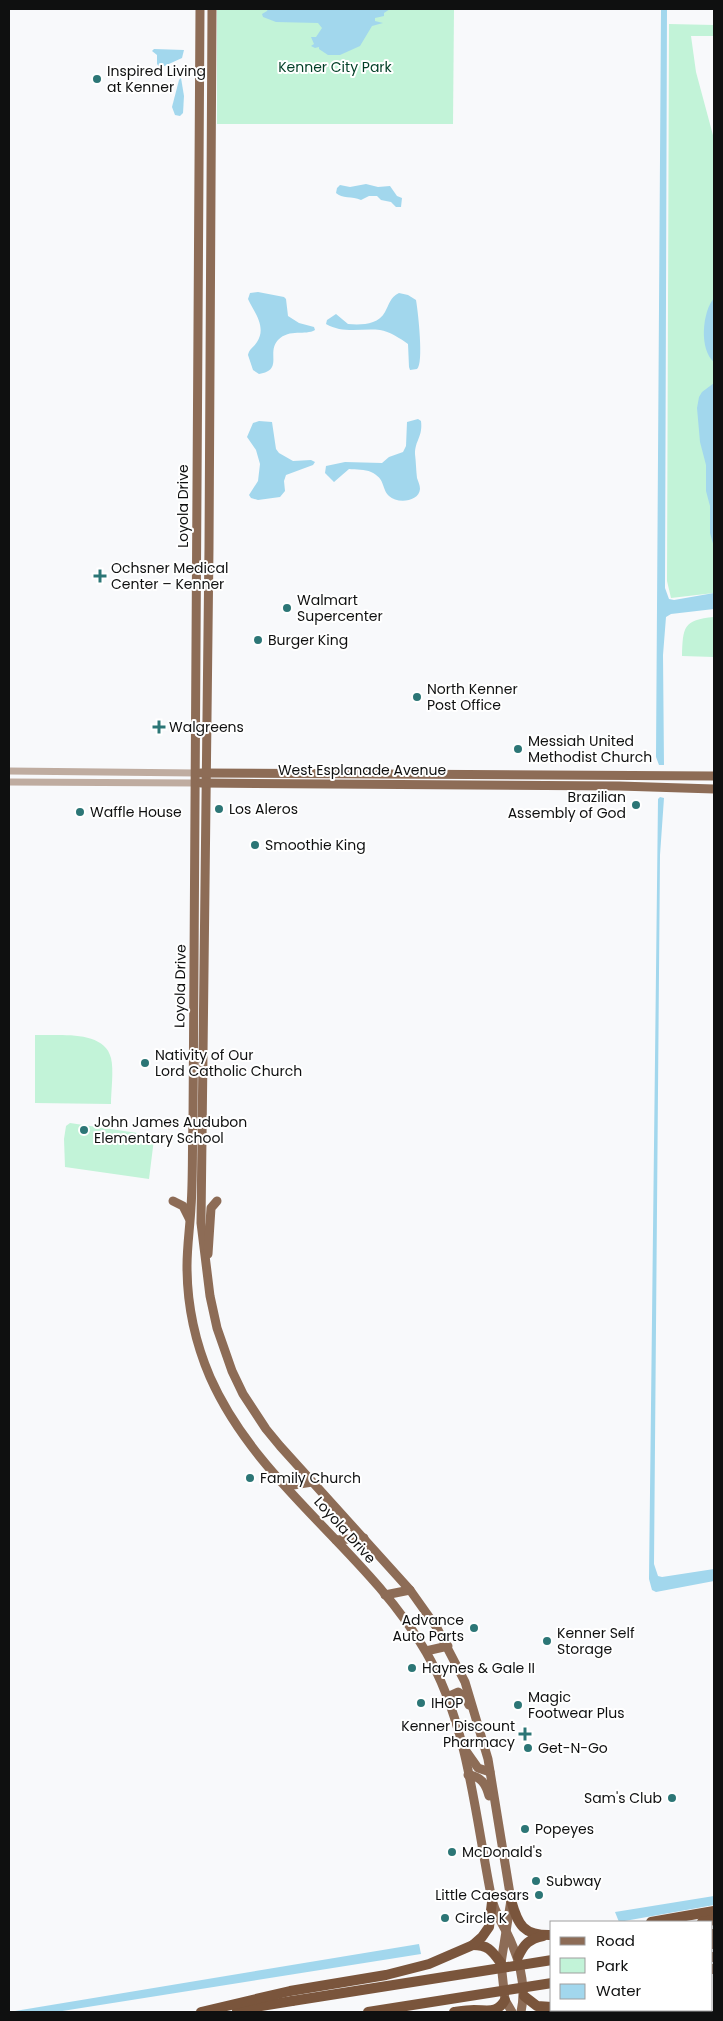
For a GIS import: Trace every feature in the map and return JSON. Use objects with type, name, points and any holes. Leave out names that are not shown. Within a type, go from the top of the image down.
[{"type":"highway","points":[[511,1900],[517,1921],[521,1926],[530,1933],[548,1936]]},
{"type":"highway","points":[[201,2012],[290,1991],[386,1975],[428,1964],[473,1945],[487,1932],[492,1902]]},
{"type":"highway","points":[[657,1921],[714,1911]]},
{"type":"highway","points":[[518,1957],[524,1945],[530,1940],[548,1936]]},
{"type":"highway","points":[[473,1945],[490,1948],[501,1963]]},
{"type":"highway","points":[[219,2012],[550,1960]]},
{"type":"highway","points":[[368,2012],[550,1983]]},
{"type":"highway","points":[[524,1996],[537,2006],[549,2010]]},
{"type":"highway","points":[[454,2012],[496,2010],[505,2000]]},
{"type":"main road","name":"Loyola Drive","points":[[200,9],[193,1123],[187,1265],[188,1299],[196,1334],[207,1368],[231,1417],[252,1446],[385,1595],[426,1651],[447,1697],[463,1747],[492,1902],[518,1957],[524,1996],[521,2012]]},
{"type":"main road","name":"Loyola Drive","points":[[212,9],[209,548],[201,1223],[216,1328],[235,1379],[266,1429],[410,1590],[448,1646],[466,1685],[490,1772],[511,1900],[501,1963],[505,2000],[512,2012]]},
{"type":"main road","points":[[200,66],[212,67]]},
{"type":"main road","points":[[199,146],[212,146]]},
{"type":"main road","points":[[198,244],[211,244]]},
{"type":"main road","points":[[198,279],[211,279]]},
{"type":"main road","points":[[198,372],[210,372]]},
{"type":"main road","points":[[196,547],[209,548]]},
{"type":"main road","name":"West Esplanade Avenue","points":[[196,772],[714,776]]},
{"type":"main road","points":[[281,773],[281,784]]},
{"type":"main road","points":[[334,773],[334,784]]},
{"type":"main road","points":[[387,773],[387,784]]},
{"type":"main road","points":[[443,773],[443,784]]},
{"type":"main road","name":"West Esplanade Avenue","points":[[195,783],[443,784],[714,789]]},
{"type":"main road","points":[[195,805],[206,805]]},
{"type":"main road","points":[[173,1201],[180,1204],[186,1210],[190,1225]]},
{"type":"main road","points":[[207,1265],[211,1208],[217,1201]]},
{"type":"main road","points":[[287,1486],[312,1482]]},
{"type":"main road","points":[[336,1540],[364,1538]]},
{"type":"main road","points":[[385,1595],[410,1590]]},
{"type":"main road","points":[[426,1651],[448,1646]]},
{"type":"main road","points":[[447,1697],[454,1693],[461,1693],[477,1720]]},
{"type":"main road","points":[[463,1747],[478,1768],[490,1772]]},
{"type":"main road","points":[[468,1775],[475,1776],[484,1782],[495,1806]]},
{"type":"street","name":"West Esplanade Avenue","points":[[9,771],[196,772]]},
{"type":"street","name":"West Esplanade Avenue","points":[[9,782],[195,783]]},
{"type":"green space","name":"Kenner City Park","points":[[217,9],[454,9],[453,124],[217,124]]},
{"type":"green space","points":[[669,24],[714,25],[714,36],[691,36],[696,72],[714,139],[714,593],[671,598],[667,581]]},
{"type":"green space","points":[[714,617],[714,657],[682,656],[684,632],[687,627],[696,620]]},
{"type":"green space","points":[[35,1035],[67,1035],[90,1038],[99,1042],[107,1049],[112,1063],[111,1104],[35,1103]]},
{"type":"green space","points":[[70,1123],[151,1135],[154,1139],[149,1179],[65,1167],[64,1139],[66,1126]]},
{"type":"water","points":[[268,9],[390,9],[384,13],[384,16],[375,18],[375,21],[383,23],[372,26],[360,46],[340,55],[328,55],[319,47],[311,46],[314,44],[311,37],[316,37],[322,28],[318,23],[276,22],[263,17],[262,14]]},
{"type":"water","points":[[661,9],[667,9],[665,588],[669,599],[674,600],[714,593],[714,609],[671,614],[666,617],[663,655],[664,765],[659,765],[656,757]]},
{"type":"water","points":[[154,49],[184,50],[182,58],[160,68],[157,64],[157,55],[152,51]]},
{"type":"water","points":[[181,78],[184,96],[183,113],[180,116],[175,115],[172,107]]},
{"type":"water","points":[[366,184],[378,187],[390,186],[397,196],[402,198],[401,207],[396,207],[391,202],[381,200],[377,196],[369,196],[361,200],[341,196],[336,193],[340,185],[350,187]]},
{"type":"water","points":[[258,292],[284,297],[286,299],[288,316],[299,323],[314,327],[315,330],[283,336],[278,340],[273,350],[273,365],[271,369],[259,374],[253,370],[248,355],[257,342],[261,331],[248,299],[250,293]]},
{"type":"water","points":[[399,293],[408,295],[416,300],[420,348],[417,369],[410,370],[408,344],[391,334],[380,330],[339,329],[326,324],[327,320],[336,314],[348,324],[374,322],[382,316],[392,299]]},
{"type":"water","points":[[714,298],[714,362],[706,349],[704,331],[707,312]]},
{"type":"water","points":[[714,383],[714,547],[710,533],[710,506],[706,491],[706,465],[700,442],[697,408],[702,392]]},
{"type":"water","points":[[418,419],[421,421],[421,426],[415,454],[420,489],[416,497],[402,501],[393,499],[387,493],[379,478],[369,471],[349,469],[334,482],[325,473],[326,466],[345,462],[382,463],[389,457],[403,452],[406,446],[407,422]]},
{"type":"water","points":[[259,421],[272,422],[276,449],[279,453],[293,461],[311,460],[315,462],[313,465],[286,475],[284,481],[285,491],[280,497],[258,500],[251,498],[249,495],[258,481],[260,464],[256,450],[247,437],[253,423]]},
{"type":"water","points":[[660,797],[664,798],[660,855],[654,1564],[658,1576],[662,1577],[714,1569],[714,1581],[656,1592],[652,1590],[649,1579],[658,799]]},
{"type":"water","points":[[714,1896],[714,1905],[625,1921],[619,1921],[615,1912]]},
{"type":"water","points":[[419,1944],[421,1954],[56,2012],[9,2012]]},
{"type":"place","name":"Inspired Living at Kenner","points":[[97,79]]},
{"type":"place","name":"Ochsner Medical Center – Kenner","points":[[100,576]]},
{"type":"place","name":"Walmart Supercenter","points":[[287,608]]},
{"type":"place","name":"Burger King","points":[[258,640]]},
{"type":"place","name":"North Kenner Post Office","points":[[417,697]]},
{"type":"place","name":"Walgreens","points":[[159,727]]},
{"type":"place","name":"Messiah United Methodist Church","points":[[518,749]]},
{"type":"place","name":"Brazilian Assembly of God","points":[[636,805]]},
{"type":"place","name":"Los Aleros","points":[[219,809]]},
{"type":"place","name":"Waffle House","points":[[80,812]]},
{"type":"place","name":"Smoothie King","points":[[255,845]]},
{"type":"place","name":"Nativity of Our Lord Catholic Church","points":[[145,1063]]},
{"type":"place","name":"John James Audubon Elementary School","points":[[84,1130]]},
{"type":"place","name":"Family Church","points":[[250,1478]]},
{"type":"place","name":"Advance Auto Parts","points":[[474,1628]]},
{"type":"place","name":"Kenner Self Storage","points":[[547,1641]]},
{"type":"place","name":"Haynes & Gale II","points":[[412,1668]]},
{"type":"place","name":"IHOP","points":[[421,1703]]},
{"type":"place","name":"Magic Footwear Plus","points":[[518,1705]]},
{"type":"place","name":"Kenner Discount Pharmacy","points":[[525,1734]]},
{"type":"place","name":"Get-N-Go","points":[[528,1748]]},
{"type":"place","name":"Sam's Club","points":[[672,1798]]},
{"type":"place","name":"Popeyes","points":[[525,1829]]},
{"type":"place","name":"McDonald's","points":[[452,1852]]},
{"type":"place","name":"Subway","points":[[536,1881]]},
{"type":"place","name":"Little Caesars","points":[[539,1895]]},
{"type":"place","name":"Circle K","points":[[445,1918]]}]
